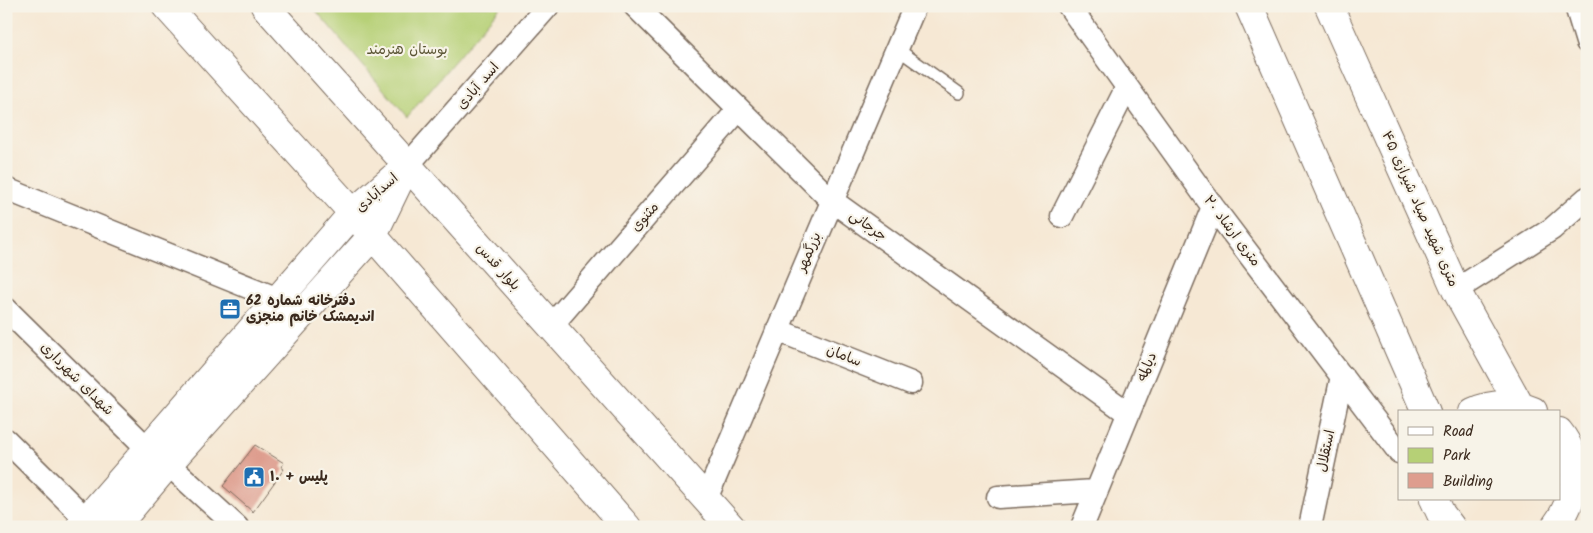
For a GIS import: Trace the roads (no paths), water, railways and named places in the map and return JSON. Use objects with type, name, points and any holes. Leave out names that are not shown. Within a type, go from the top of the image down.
[{"type":"street","points":[[166,6],[353,213],[627,527]]},
{"type":"street","name":"بلوار قدس","points":[[265,6],[731,527]]},
{"type":"street","name":"اسد آبادی","points":[[407,166],[548,6]]},
{"type":"street","name":"جرجانی","points":[[636,6],[831,200],[1128,413]]},
{"type":"street","name":"بزرگمهر","points":[[706,499],[914,6]]},
{"type":"street","name":"۲۰ متری ارشاد","points":[[1069,6],[1214,207],[1398,451]]},
{"type":"street","points":[[1249,6],[1425,410]]},
{"type":"street","name":"۴۵ متری شهید صیاد شیرازی","points":[[1329,6],[1456,290],[1527,409]]},
{"type":"street","points":[[1576,6],[1587,42]]},
{"type":"street","points":[[1062,216],[1127,87]]},
{"type":"street","name":"مثنوی","points":[[551,326],[739,109]]},
{"type":"street","name":"اسدآبادی","points":[[115,527],[157,456],[278,299],[353,213],[407,166]]},
{"type":"street","name":"اسدآبادی","points":[[83,523],[157,456],[372,235],[407,166]]},
{"type":"street","points":[[6,189],[278,299]]},
{"type":"street","points":[[1456,290],[1552,229],[1587,198]]},
{"type":"street","name":"دیالمه","points":[[1082,527],[1214,207]]},
{"type":"street","name":"شهدای شهرداری","points":[[6,310],[157,456],[237,527]]},
{"type":"street","name":"سامان","points":[[777,330],[911,382]]},
{"type":"street","name":"استقلال","points":[[1310,527],[1342,376]]},
{"type":"street","points":[[1477,410],[1482,407],[1501,404],[1527,409]]},
{"type":"street","points":[[1554,527],[1566,511],[1573,494],[1575,475],[1572,456],[1560,434]]},
{"type":"street","points":[[6,440],[83,523]]},
{"type":"street","points":[[998,497],[1095,492]]},
{"type":"street","points":[[1434,500],[1441,514],[1451,527]]},
{"type":"lane","points":[[896,48],[959,93]]},
{"type":"place","name":"دفترخانه شماره 62 اندیمشک خانم منجزی","points":[[230,309]]},
{"type":"place","name":"پلیس + ۱۰","points":[[254,477]]},
{"type":"park label","name":"بوستان هنرمند","points":[[407,50]]}]
